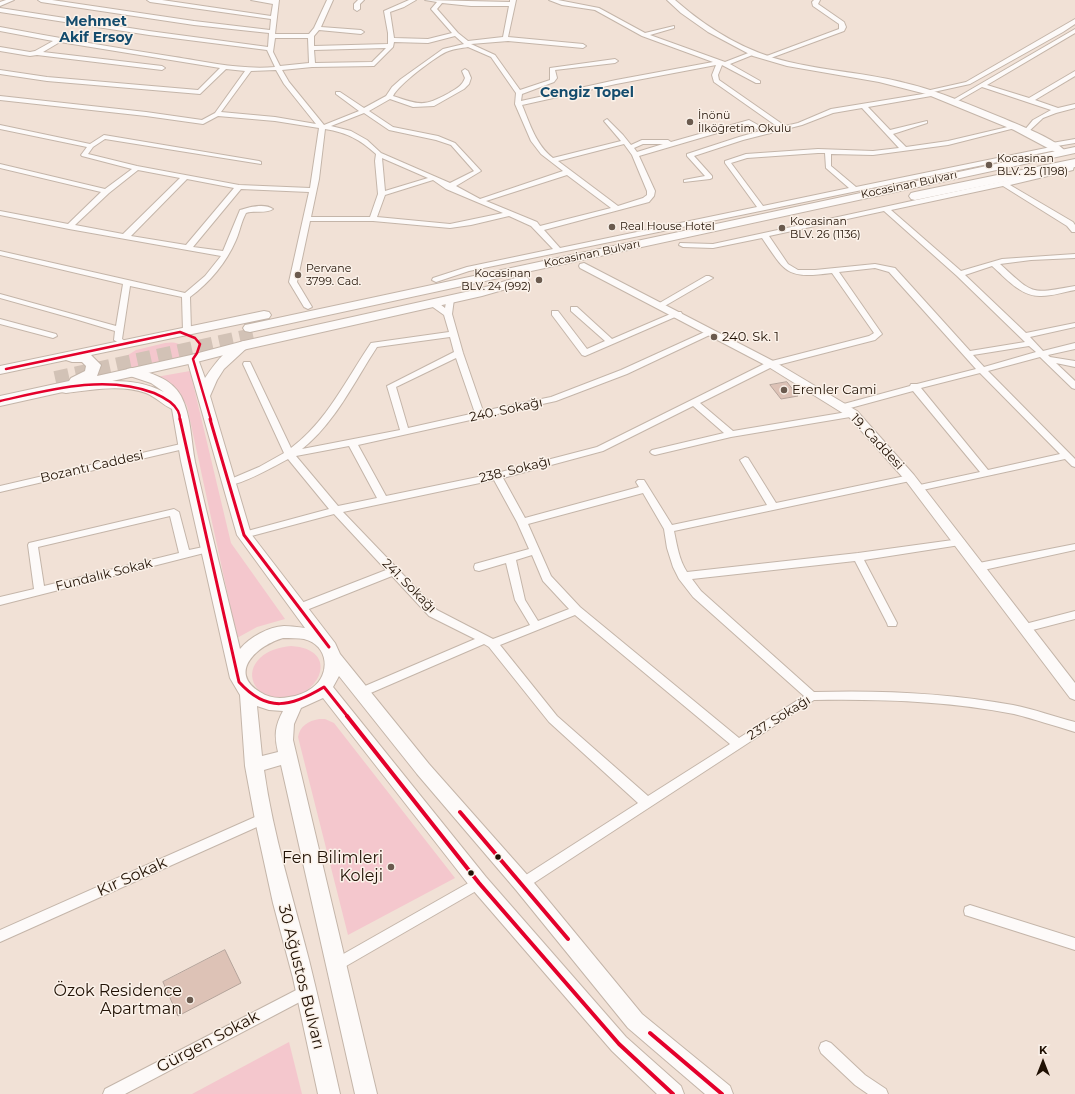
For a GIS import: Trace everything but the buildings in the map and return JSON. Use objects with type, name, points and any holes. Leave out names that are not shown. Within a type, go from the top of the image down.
[{"type":"highway","points":[[1064,150],[1058,156],[1074,166]]},
{"type":"highway","name":"Kocasinan Bulvarı","points":[[250,332],[530,272],[1064,150]]},
{"type":"highway","name":"Kocasinan Bulvarı","points":[[530,272],[584,266],[1074,166]]},
{"type":"highway","points":[[0,381],[50,375],[132,372],[193,359],[308,307],[436,280],[530,272]]},
{"type":"highway","points":[[0,401],[50,375],[126,344],[184,332],[250,332],[432,303],[482,292],[530,272]]},
{"type":"highway","points":[[184,332],[195,337],[200,342],[200,349],[193,359]]},
{"type":"highway","points":[[126,344],[118,350],[115,360],[119,366],[132,372]]},
{"type":"highway","points":[[0,370],[50,375]]},
{"type":"highway","points":[[0,389],[50,375]]},
{"type":"main road","points":[[204,395],[216,370],[250,332]]},
{"type":"main road","points":[[193,359],[244,535],[300,608],[332,653],[423,769],[523,884],[635,1020],[722,1094]]},
{"type":"main road","points":[[132,372],[156,380],[166,387],[174,396],[239,682],[248,694],[262,702],[271,704],[296,702],[309,698],[324,687],[333,674],[332,653],[324,641],[310,634],[292,632],[274,634],[257,642],[245,654],[238,668],[238,675]]},
{"type":"main road","points":[[50,375],[103,385],[133,386],[162,396],[178,410]]},
{"type":"main road","points":[[324,687],[479,883],[619,1044],[666,1092]]},
{"type":"main road","name":"30 Ağustos Bulvarı","points":[[248,694],[249,728],[254,766],[264,818],[283,904],[306,991],[329,1094]]},
{"type":"main road","points":[[296,702],[287,716],[284,728],[284,740],[366,1094]]},
{"type":"main road","points":[[254,766],[287,756]]},
{"type":"street","points":[[2,3],[12,0]]},
{"type":"street","points":[[41,0],[272,34],[311,36]]},
{"type":"street","points":[[150,0],[275,18]]},
{"type":"street","points":[[254,0],[276,2],[270,52],[277,69],[293,93],[322,127],[312,190],[292,282],[308,307]]},
{"type":"street","points":[[312,65],[311,36],[317,28],[330,0]]},
{"type":"street","points":[[357,9],[356,4],[362,0]]},
{"type":"street","points":[[0,29],[224,68],[249,70],[277,69],[312,65],[374,64],[391,43],[387,11],[402,6],[413,0]]},
{"type":"street","points":[[428,0],[440,2],[513,2],[505,40]]},
{"type":"street","points":[[552,0],[598,9],[644,35],[723,63],[758,82]]},
{"type":"street","points":[[670,0],[684,12],[712,31],[734,44],[766,58],[787,64],[884,80],[927,91],[1016,127],[1064,150]]},
{"type":"street","points":[[766,58],[842,30],[842,23],[815,5],[817,0]]},
{"type":"street","points":[[440,2],[434,9],[456,34],[468,44],[493,56],[519,93],[518,104],[534,141],[543,153],[617,209]]},
{"type":"street","points":[[0,10],[149,33],[270,49]]},
{"type":"street","points":[[927,91],[954,87],[968,83],[1061,31],[1075,21]]},
{"type":"street","points":[[644,35],[672,27]]},
{"type":"street","points":[[317,28],[361,32]]},
{"type":"street","points":[[954,101],[1075,31]]},
{"type":"street","points":[[312,48],[428,42],[456,34]]},
{"type":"street","points":[[1066,37],[1075,38]]},
{"type":"street","points":[[37,53],[59,40]]},
{"type":"street","points":[[322,127],[364,111],[390,97],[394,88],[403,80],[445,50],[483,40],[505,40],[583,46]]},
{"type":"street","points":[[0,49],[30,54],[37,53],[162,68]]},
{"type":"street","points":[[518,104],[616,82],[723,63],[754,53]]},
{"type":"street","points":[[519,93],[550,82],[554,78],[552,69],[615,61]]},
{"type":"street","points":[[723,63],[715,75],[716,81],[784,128]]},
{"type":"street","points":[[0,72],[47,79],[200,92],[224,68]]},
{"type":"street","points":[[0,98],[146,114],[203,122],[216,114],[249,70]]},
{"type":"street","points":[[390,97],[413,105],[426,106],[435,104],[464,86],[468,78],[464,71]]},
{"type":"street","points":[[1031,100],[1075,73]]},
{"type":"street","points":[[982,85],[1058,110]]},
{"type":"street","points":[[338,93],[391,129],[438,138],[454,144],[478,171],[449,187]]},
{"type":"street","points":[[686,181],[710,177],[689,155],[766,132],[800,124],[831,112],[935,94]]},
{"type":"street","points":[[864,106],[904,149]]},
{"type":"street","points":[[1026,132],[1036,120],[1058,110],[1075,106]]},
{"type":"street","points":[[216,114],[275,119],[336,129],[355,135],[366,141],[379,154],[434,178],[449,187],[534,224],[560,251]]},
{"type":"street","points":[[538,229],[643,202],[650,196],[651,192],[635,155],[607,121]]},
{"type":"street","points":[[635,155],[675,142],[749,122],[766,132]]},
{"type":"street","points":[[889,132],[925,122]]},
{"type":"street","points":[[0,127],[91,146]]},
{"type":"street","points":[[762,209],[727,162],[746,156],[828,151],[873,153],[948,143],[1016,127]]},
{"type":"street","points":[[259,163],[104,137],[91,146],[84,155],[137,168],[239,187],[312,190]]},
{"type":"street","points":[[436,280],[466,270],[854,189],[1064,150],[1075,141]]},
{"type":"street","points":[[552,160],[642,142],[675,142]]},
{"type":"street","points":[[828,151],[828,167],[854,189]]},
{"type":"street","points":[[373,220],[382,194],[378,161],[379,154]]},
{"type":"street","points":[[0,166],[106,191]]},
{"type":"street","points":[[683,245],[713,246],[1004,184],[1074,166]]},
{"type":"street","points":[[69,227],[106,191],[137,168]]},
{"type":"street","points":[[480,201],[568,172]]},
{"type":"street","points":[[125,237],[185,177]]},
{"type":"street","points":[[382,194],[434,178]]},
{"type":"street","points":[[1004,184],[1073,225]]},
{"type":"street","points":[[188,248],[239,187]]},
{"type":"street","points":[[184,332],[186,296],[210,276],[225,254],[243,212],[251,209],[269,209]]},
{"type":"street","points":[[886,209],[960,274],[1075,386]]},
{"type":"street","points":[[0,213],[69,227],[225,254]]},
{"type":"street","points":[[306,219],[373,220],[450,226],[471,224],[509,214]]},
{"type":"street","points":[[764,235],[785,266],[790,270],[807,274],[875,266],[892,270],[982,370],[1075,464]]},
{"type":"street","points":[[0,253],[186,296]]},
{"type":"street","points":[[960,274],[994,263],[1025,258],[1075,256]]},
{"type":"street","points":[[994,263],[1020,286],[1032,292],[1042,294],[1075,288]]},
{"type":"street","name":"19. Caddesi","points":[[584,266],[771,364],[848,411],[910,478],[1075,694]]},
{"type":"street","name":"238. Sokağı","points":[[244,535],[336,510],[497,476],[600,449],[771,364],[872,338],[878,334],[875,328],[859,308],[834,270]]},
{"type":"street","points":[[660,305],[709,278]]},
{"type":"street","points":[[126,344],[118,340],[127,282]]},
{"type":"street","points":[[0,296],[78,317],[119,330]]},
{"type":"street","points":[[450,299],[448,314],[459,353],[480,415]]},
{"type":"street","points":[[432,303],[448,314]]},
{"type":"street","points":[[574,309],[611,342]]},
{"type":"street","points":[[555,313],[585,353],[678,314]]},
{"type":"street","points":[[2,323],[53,336]]},
{"type":"street","points":[[1024,336],[1075,325]]},
{"type":"street","name":"240. Sokağı","points":[[289,454],[405,432],[553,399],[624,372],[712,332]]},
{"type":"street","points":[[229,483],[262,470],[289,454],[318,428],[374,344],[454,334]]},
{"type":"street","points":[[967,354],[1031,343]]},
{"type":"street","points":[[655,452],[731,434],[848,411],[914,386],[982,370],[1041,353],[1075,346]]},
{"type":"street","points":[[405,432],[391,386],[459,353]]},
{"type":"street","points":[[1048,359],[1075,364]]},
{"type":"street","name":"241. Sokağı","points":[[247,364],[289,454],[336,510],[433,613],[488,642],[553,719],[647,803]]},
{"type":"street","points":[[914,386],[986,473]]},
{"type":"street","points":[[695,403],[731,434]]},
{"type":"street","points":[[352,443],[383,500]]},
{"type":"street","name":"Bozantı Caddesi","points":[[0,489],[185,446]]},
{"type":"street","points":[[918,488],[1067,456]]},
{"type":"street","points":[[745,460],[773,507]]},
{"type":"street","points":[[497,476],[522,522],[547,578],[576,610],[738,744]]},
{"type":"street","points":[[669,529],[910,478]]},
{"type":"street","points":[[522,522],[643,486],[669,529],[675,557],[683,576],[705,602],[812,696]]},
{"type":"street","points":[[40,591],[34,545],[174,512],[185,554]]},
{"type":"street","points":[[683,576],[858,557],[960,542]]},
{"type":"street","points":[[979,567],[1075,547]]},
{"type":"street","name":"Fundalık Sokak","points":[[0,601],[208,549]]},
{"type":"street","points":[[478,567],[535,551]]},
{"type":"street","points":[[858,557],[892,623]]},
{"type":"street","points":[[510,558],[520,600],[536,626]]},
{"type":"street","points":[[300,608],[393,571]]},
{"type":"street","points":[[362,692],[488,642],[536,626],[576,610]]},
{"type":"street","points":[[1025,628],[1075,615]]},
{"type":"street","name":"237. Sokağı","points":[[523,884],[812,696],[900,696],[958,702],[1014,710],[1075,726]]},
{"type":"street","name":"Kır Sokak","points":[[0,936],[264,818]]},
{"type":"street","points":[[336,965],[479,883]]},
{"type":"street","points":[[970,911],[1075,944]]},
{"type":"street","name":"Gürgen Sokak","points":[[110,1094],[306,991]]},
{"type":"street","points":[[826,1048],[860,1080],[881,1094]]},
{"type":"shaded area","points":[[165,343],[181,345],[185,349],[184,354],[180,359],[130,369],[125,365],[125,357],[136,350]]},
{"type":"shaded area","points":[[190,371],[231,543],[285,619],[257,627],[237,638],[187,406],[177,390],[156,377]]},
{"type":"shaded area","points":[[291,646],[307,649],[317,656],[321,665],[319,675],[313,685],[303,693],[290,698],[275,698],[262,693],[257,688],[252,676],[255,664],[263,655],[270,651]]},
{"type":"shaded area","points":[[325,719],[334,723],[455,878],[348,935],[298,737],[305,725],[311,721]]},
{"type":"shaded area","points":[[289,1042],[302,1094],[192,1094]]},
{"type":"tunnel","points":[[55,378],[253,335]]},
{"type":"transit line","points":[[6,369],[180,332],[195,338],[200,344],[199,349],[193,359],[244,535],[329,647]]},
{"type":"transit line","points":[[0,401],[39,392],[81,385],[123,385],[143,389],[161,396],[178,410],[239,682],[248,692],[258,699],[268,703],[279,704],[290,703],[302,699],[324,687],[479,883],[619,1044],[673,1094]]},
{"type":"transit line","points":[[460,812],[568,939]]},
{"type":"transit line","points":[[650,1033],[722,1094]]},
{"type":"place","name":"İnönü İlköğretim Okulu","points":[[690,122]]},
{"type":"place","name":"Kocasinan BLV. 25 (1198)","points":[[989,165]]},
{"type":"place","name":"Real House Hotel","points":[[612,227]]},
{"type":"place","name":"Kocasinan BLV. 26 (1136)","points":[[782,228]]},
{"type":"place","name":"Pervane 3799. Cad.","points":[[298,275]]},
{"type":"place","name":"Kocasinan BLV. 24 (992)","points":[[539,280]]},
{"type":"place","name":"240. Sk. 1","points":[[714,337]]},
{"type":"place","name":"Erenler Cami","points":[[784,390]]},
{"type":"place","name":"Fen Bilimleri Koleji","points":[[391,867]]},
{"type":"place","name":"Özok Residence Apartman","points":[[190,1000]]},
{"type":"district","name":"Mehmet Akif Ersoy","points":[[96,30]]},
{"type":"district","name":"Cengiz Topel","points":[[587,93]]}]
